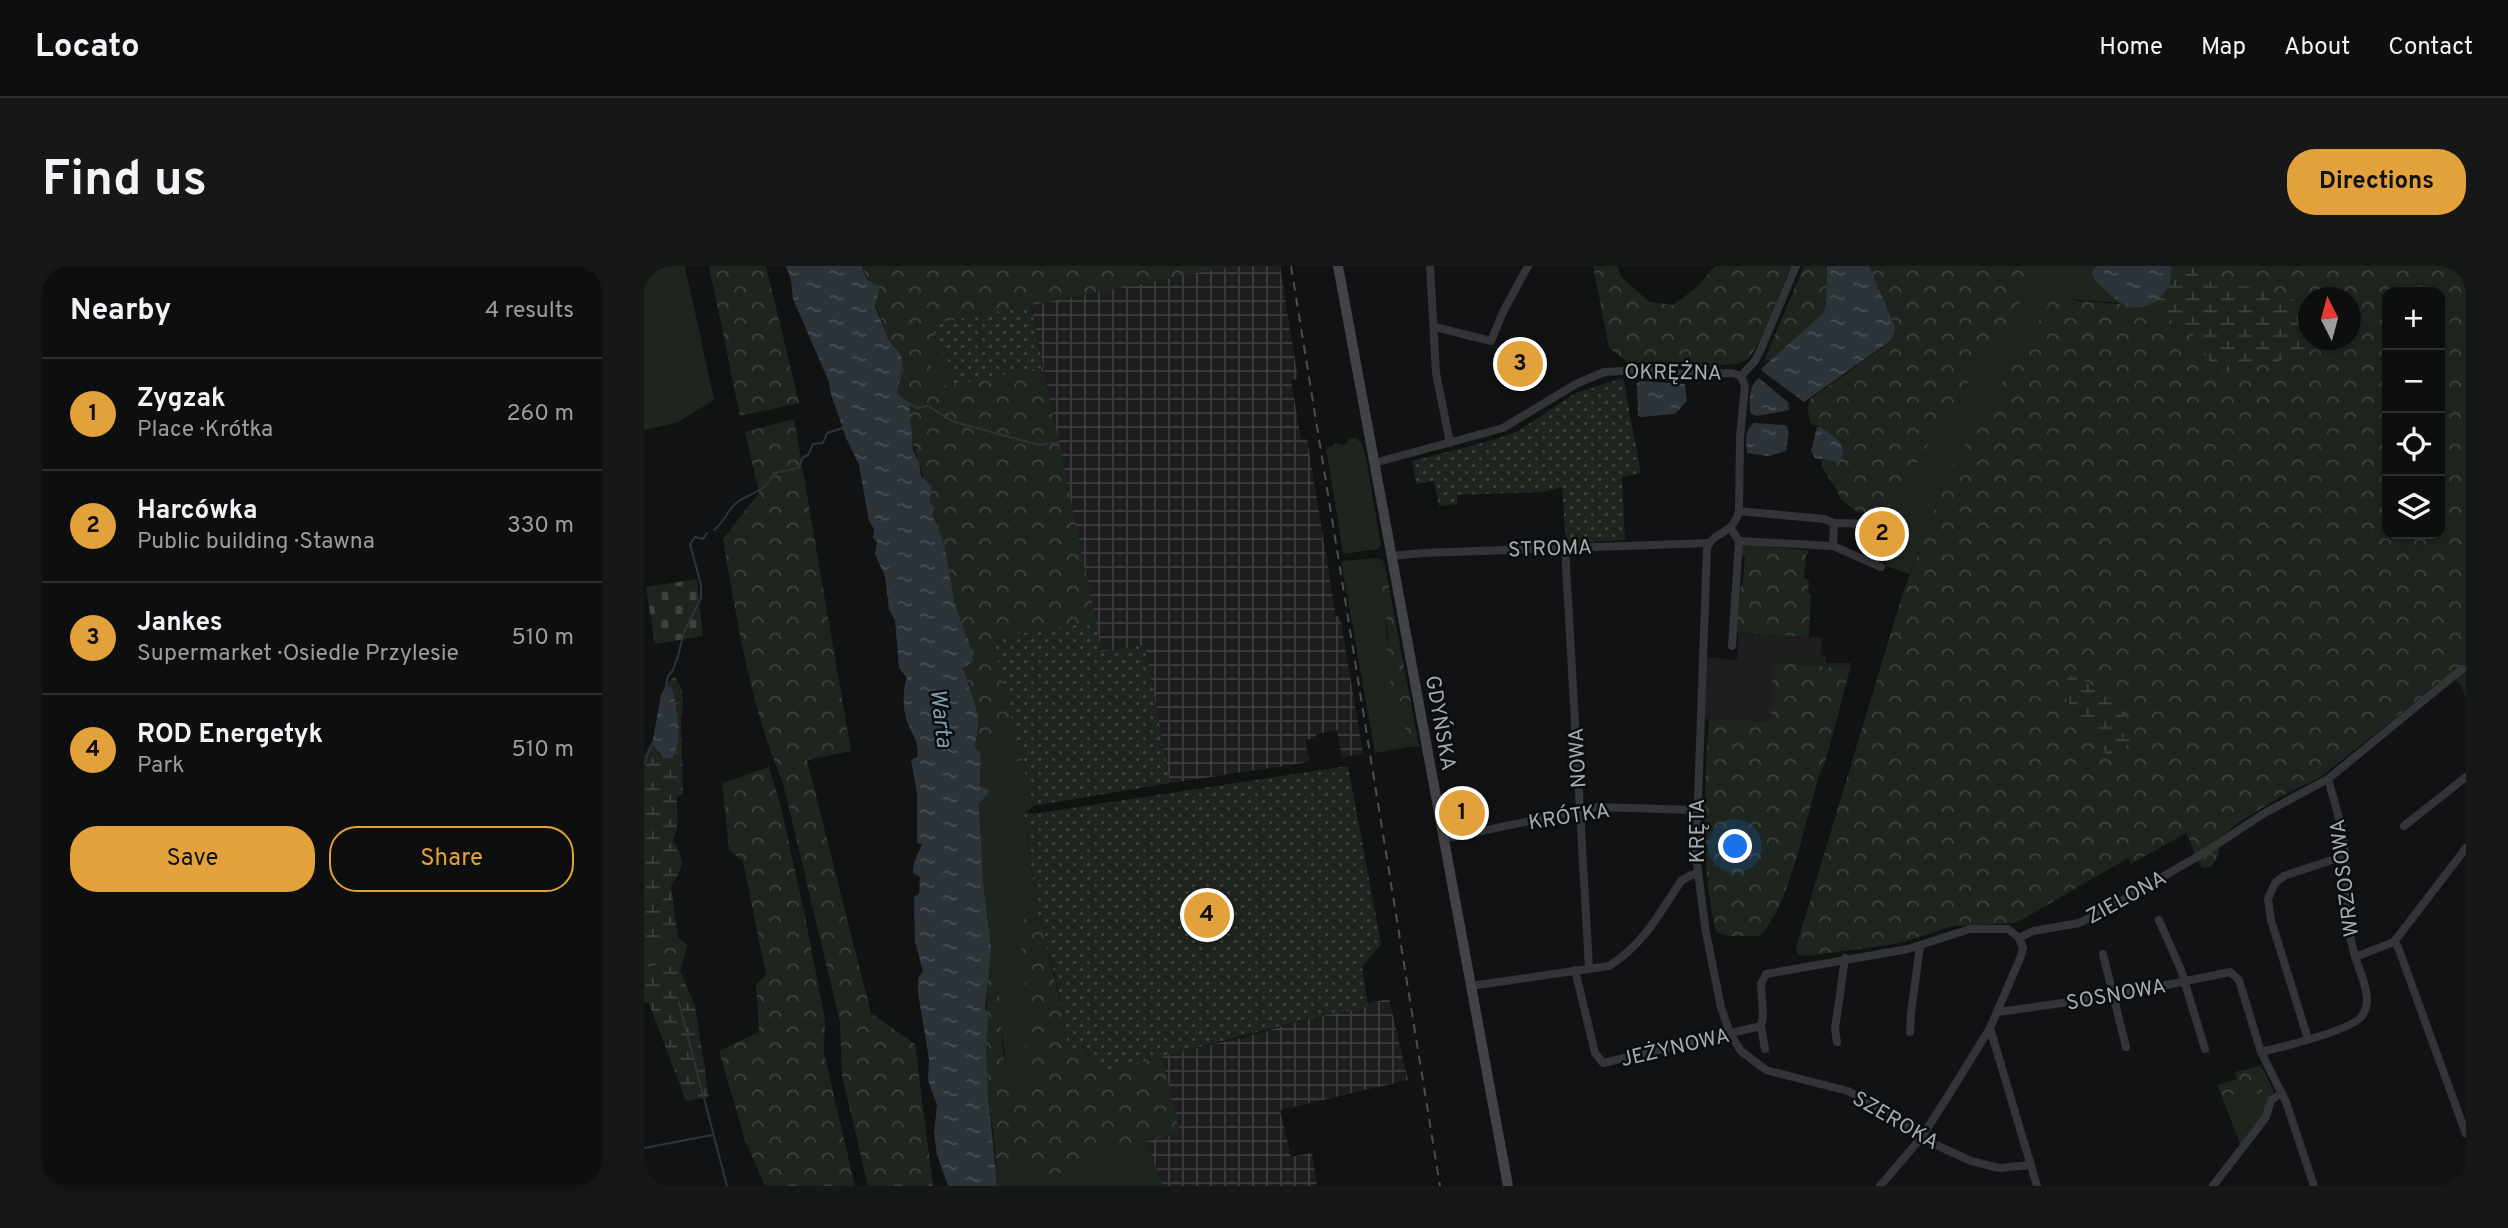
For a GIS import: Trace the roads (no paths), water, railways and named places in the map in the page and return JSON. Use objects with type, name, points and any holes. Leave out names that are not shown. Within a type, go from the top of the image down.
[{"type":"main road","name":"GDYŃSKA","points":[[1338,266],[1508,1186]]},
{"type":"street","points":[[1430,266],[1436,373],[1450,443]]},
{"type":"street","points":[[1435,327],[1492,341],[1503,312],[1528,266]]},
{"type":"street","name":"OKRĘŻNA","points":[[1374,463],[1513,424],[1564,391],[1604,372],[1635,370],[1683,374],[1732,373],[1741,376],[1755,361],[1796,266]]},
{"type":"street","points":[[1709,543],[1731,529],[1739,511],[1740,437],[1745,386],[1741,376]]},
{"type":"street","points":[[1739,511],[1824,519],[1834,523],[1881,524]]},
{"type":"street","points":[[1833,546],[1834,523]]},
{"type":"street","points":[[1731,529],[1739,541],[1732,646]]},
{"type":"street","points":[[1739,541],[1833,546],[1881,567]]},
{"type":"street","name":"STROMA","points":[[1391,556],[1709,543]]},
{"type":"street","name":"KRĘTA","points":[[1471,986],[1609,966],[1625,956],[1650,927],[1681,881],[1698,874],[1696,810],[1709,543]]},
{"type":"street","name":"NOWA","points":[[1565,548],[1589,968]]},
{"type":"street","name":"ZIELONA","points":[[2020,938],[2032,931],[2079,923],[2104,911],[2207,851],[2263,814],[2328,779],[2462,669]]},
{"type":"street","points":[[2404,826],[2466,777]]},
{"type":"street","name":"WRZOSOWA","points":[[2308,1040],[2355,1023],[2365,1010],[2367,994],[2355,957],[2346,911],[2342,830],[2328,779]]},
{"type":"street","name":"KRÓTKA","points":[[1443,839],[1597,807],[1696,810]]},
{"type":"street","points":[[2355,957],[2394,942],[2466,848]]},
{"type":"street","points":[[2314,1186],[2282,1093],[2262,1052],[2308,1040],[2271,920],[2268,899],[2272,887],[2284,876],[2344,856]]},
{"type":"street","name":"SZEROKA","points":[[1698,874],[1709,950],[1721,1007],[1730,1034],[1741,1051],[1766,1070],[1848,1091],[1886,1112],[1921,1138],[1986,1166],[2004,1168],[2031,1165]]},
{"type":"street","points":[[2159,919],[2184,982],[2205,1049]]},
{"type":"street","points":[[1765,1049],[1761,1026],[1761,985],[1766,974],[1920,946],[1961,931],[2008,929],[2020,938],[2023,948],[2021,956],[1990,1028],[1921,1138],[1880,1186]]},
{"type":"street","points":[[2394,942],[2466,1134]]},
{"type":"street","points":[[1910,1032],[1910,1013],[1920,946]]},
{"type":"street","points":[[2103,954],[2126,1047]]},
{"type":"street","points":[[1837,1042],[1835,1029],[1845,958]]},
{"type":"street","name":"JEŻYNOWA","points":[[1575,970],[1595,1053],[1603,1063],[1761,1026]]},
{"type":"street","name":"SOSNOWA","points":[[1998,1012],[2113,996],[2234,973],[2239,980],[2262,1052]]},
{"type":"street","points":[[1990,1028],[2038,1186]]},
{"type":"street","points":[[2213,1186],[2266,1117],[2272,1100],[2282,1093]]},
{"type":"water","name":"Warta","points":[[786,266],[862,266],[866,279],[880,287],[875,306],[888,339],[901,355],[903,368],[897,393],[909,403],[913,450],[919,462],[921,476],[932,487],[929,502],[935,508],[932,515],[944,543],[955,605],[970,645],[973,661],[962,669],[977,712],[978,731],[974,747],[981,753],[980,787],[990,790],[979,804],[983,880],[991,948],[985,1008],[988,1015],[986,1048],[997,1186],[948,1186],[937,1155],[934,1133],[937,1105],[928,1080],[929,1059],[918,993],[918,978],[923,972],[915,942],[914,897],[919,894],[920,877],[913,873],[922,844],[917,843],[917,793],[911,760],[917,757],[918,748],[904,707],[907,678],[899,668],[895,620],[889,609],[885,576],[875,554],[877,542],[873,538],[874,529],[869,521],[859,465],[846,438],[829,382],[793,299]]},
{"type":"water","points":[[1827,266],[1869,266],[1895,327],[1889,342],[1804,402],[1762,371],[1762,368],[1822,314],[1826,305]]},
{"type":"water","points":[[2096,266],[2171,266],[2171,276],[2159,299],[2143,307],[2134,307],[2120,303],[2097,282],[2091,274]]},
{"type":"water","points":[[1759,378],[1788,402],[1789,410],[1757,416],[1751,414],[1750,394]]},
{"type":"water","points":[[1637,383],[1685,384],[1687,401],[1675,414],[1638,416]]},
{"type":"water","points":[[1754,423],[1786,425],[1789,432],[1786,451],[1768,456],[1747,453],[1747,433]]},
{"type":"water","points":[[1817,427],[1839,442],[1843,451],[1840,462],[1815,458],[1811,451]]},
{"type":"water","points":[[666,686],[673,691],[679,734],[672,758],[664,759],[652,744],[661,695]]},
{"type":"waterway","points":[[909,403],[916,408],[928,406],[954,422],[1039,445],[1060,442]]},
{"type":"waterway","points":[[714,530],[735,504],[763,488],[774,473],[799,468],[813,444],[823,443],[827,433],[843,428]]},
{"type":"waterway","points":[[666,686],[684,632],[701,598],[701,585],[690,544],[695,537],[703,539],[707,533]]},
{"type":"waterway","points":[[644,764],[652,744]]},
{"type":"waterway","points":[[679,1003],[727,1186]]},
{"type":"waterway","points":[[644,1148],[712,1135]]},
{"type":"railway","points":[[1291,266],[1440,1186]]},
{"type":"place","name":"Jankes","points":[[1520,364]]},
{"type":"place","name":"Harcówka","points":[[1882,534]]},
{"type":"place","name":"Zygzak","points":[[1462,813]]},
{"type":"place","name":"ROD Energetyk","points":[[1207,915]]}]
